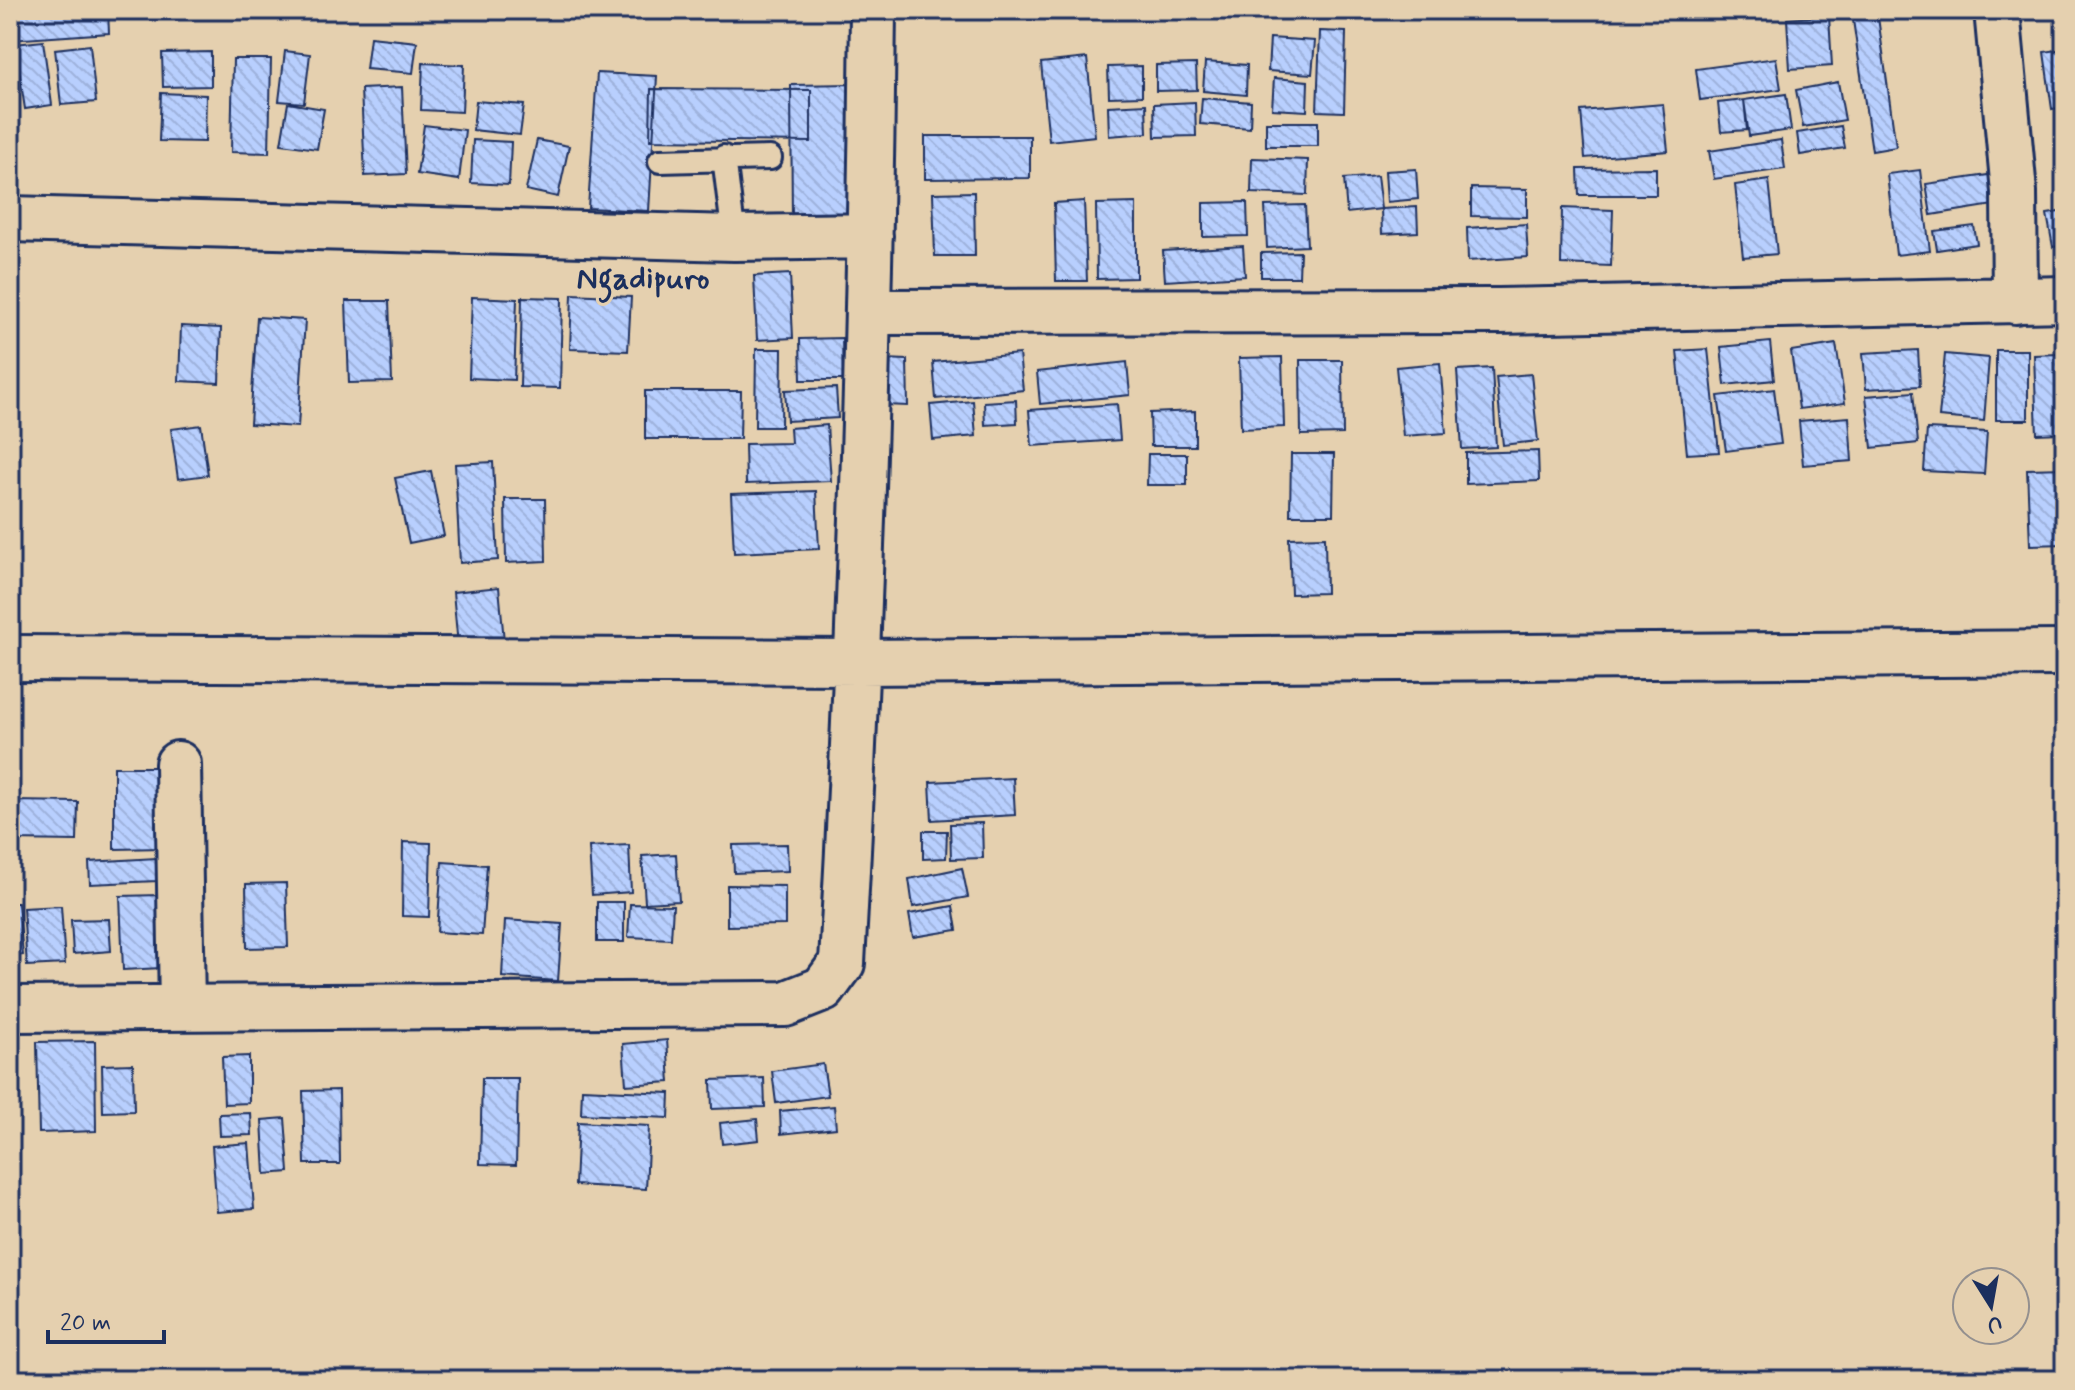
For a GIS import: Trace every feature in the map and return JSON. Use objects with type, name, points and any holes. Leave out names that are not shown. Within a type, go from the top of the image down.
[{"type":"street","points":[[10,1009],[785,1004],[823,989],[842,963],[858,675],[870,312],[873,10]]},
{"type":"street","points":[[1997,10],[2014,192],[2015,301]]},
{"type":"street","points":[[10,219],[734,238],[870,236]]},
{"type":"street","points":[[870,312],[1499,311],[2065,299]]},
{"type":"street","points":[[10,658],[858,675],[2065,653]]},
{"type":"street","points":[[178,764],[182,1008]]},
{"type":"lane","points":[[724,157],[734,238]]},
{"type":"lane","points":[[660,161],[770,158]]},
{"type":"building","points":[[10,10],[108,10],[109,33],[10,40]]},
{"type":"building","points":[[1877,10],[1896,147],[1872,151],[1852,13]]},
{"type":"building","points":[[1829,16],[1832,66],[1790,69],[1787,19]]},
{"type":"building","points":[[1320,31],[1346,32],[1344,112],[1317,111]]},
{"type":"building","points":[[370,37],[417,42],[413,73],[366,69]]},
{"type":"building","points":[[1270,38],[1315,41],[1312,74],[1268,71]]},
{"type":"building","points":[[43,41],[52,105],[25,109],[15,44]]},
{"type":"building","points":[[90,45],[96,102],[61,105],[55,49]]},
{"type":"building","points":[[2065,49],[2065,107],[2052,109],[2044,52]]},
{"type":"building","points":[[285,51],[310,54],[304,103],[279,101]]},
{"type":"building","points":[[211,52],[211,86],[163,87],[162,53]]},
{"type":"building","points":[[1087,58],[1095,136],[1049,141],[1041,63]]},
{"type":"building","points":[[1776,58],[1781,89],[1700,100],[1696,69]]},
{"type":"building","points":[[233,59],[271,59],[269,153],[231,152]]},
{"type":"building","points":[[1205,62],[1247,65],[1246,95],[1203,91]]},
{"type":"building","points":[[423,63],[464,65],[462,112],[421,110]]},
{"type":"building","points":[[1196,64],[1197,90],[1156,91],[1156,65]]},
{"type":"building","points":[[1142,66],[1142,96],[1109,97],[1108,67]]},
{"type":"building","points":[[597,73],[657,76],[649,211],[588,208]]},
{"type":"building","points":[[1274,78],[1308,81],[1307,111],[1272,109]]},
{"type":"building","points":[[1838,82],[1845,120],[1803,127],[1796,90]]},
{"type":"building","points":[[853,84],[855,219],[792,220],[791,85]]},
{"type":"building","points":[[402,87],[406,174],[365,176],[361,89]]},
{"type":"building","points":[[651,89],[811,90],[811,142],[650,140]]},
{"type":"building","points":[[161,93],[206,95],[205,142],[159,141]]},
{"type":"building","points":[[1786,94],[1791,130],[1749,136],[1744,100]]},
{"type":"building","points":[[1202,98],[1251,102],[1250,128],[1200,124]]},
{"type":"building","points":[[1744,100],[1747,130],[1721,132],[1718,103]]},
{"type":"building","points":[[476,101],[524,105],[520,135],[473,130]]},
{"type":"building","points":[[1195,102],[1196,136],[1155,137],[1154,104]]},
{"type":"building","points":[[288,103],[324,109],[317,149],[281,144]]},
{"type":"building","points":[[1146,104],[1147,133],[1109,136],[1108,106]]},
{"type":"building","points":[[1663,104],[1668,151],[1585,158],[1581,111]]},
{"type":"building","points":[[1266,122],[1318,122],[1318,146],[1266,146]]},
{"type":"building","points":[[424,125],[465,130],[459,180],[417,174]]},
{"type":"building","points":[[1841,126],[1845,148],[1800,155],[1797,133]]},
{"type":"building","points":[[925,136],[1030,136],[1030,178],[925,179]]},
{"type":"building","points":[[473,140],[511,142],[509,185],[471,183]]},
{"type":"building","points":[[537,140],[569,146],[558,197],[526,190]]},
{"type":"building","points":[[1781,140],[1785,169],[1714,179],[1709,151]]},
{"type":"building","points":[[1252,158],[1308,160],[1307,195],[1251,193]]},
{"type":"building","points":[[1656,168],[1656,195],[1579,195],[1578,169]]},
{"type":"building","points":[[1416,169],[1418,199],[1387,202],[1385,171]]},
{"type":"building","points":[[1920,170],[1930,251],[1896,255],[1887,174]]},
{"type":"building","points":[[1995,174],[2000,204],[1931,215],[1926,184]]},
{"type":"building","points":[[1377,176],[1381,209],[1347,213],[1344,179]]},
{"type":"building","points":[[1769,180],[1777,254],[1743,257],[1735,185]]},
{"type":"building","points":[[1471,188],[1527,189],[1527,217],[1471,216]]},
{"type":"building","points":[[974,192],[975,256],[935,256],[933,193]]},
{"type":"building","points":[[1084,201],[1087,281],[1056,281],[1054,203]]},
{"type":"building","points":[[1247,202],[1248,236],[1203,237],[1203,203]]},
{"type":"building","points":[[1136,203],[1136,278],[1097,279],[1096,204]]},
{"type":"building","points":[[1305,205],[1307,246],[1267,248],[1265,206]]},
{"type":"building","points":[[1417,207],[1418,232],[1382,234],[1381,209]]},
{"type":"building","points":[[1562,208],[1613,210],[1611,266],[1561,264]]},
{"type":"building","points":[[2065,211],[2065,245],[2053,247],[2047,214]]},
{"type":"building","points":[[1526,224],[1528,257],[1468,261],[1467,228]]},
{"type":"building","points":[[1974,226],[1977,244],[1937,250],[1934,231]]},
{"type":"building","points":[[1243,246],[1245,276],[1165,281],[1163,251]]},
{"type":"building","points":[[1300,252],[1299,277],[1261,277],[1261,253]]},
{"type":"building","points":[[790,274],[793,338],[757,340],[754,276]]},
{"type":"building","points":[[572,294],[631,297],[628,351],[570,349]]},
{"type":"building","points":[[472,297],[517,299],[514,380],[469,378]]},
{"type":"building","points":[[522,297],[562,298],[560,388],[520,387]]},
{"type":"building","points":[[346,301],[389,301],[392,382],[349,383]]},
{"type":"building","points":[[257,317],[305,320],[298,427],[250,424]]},
{"type":"building","points":[[181,326],[221,328],[219,383],[179,381]]},
{"type":"building","points":[[842,338],[843,380],[801,380],[800,339]]},
{"type":"building","points":[[1770,342],[1774,380],[1725,385],[1721,347]]},
{"type":"building","points":[[1836,344],[1845,403],[1799,409],[1791,351]]},
{"type":"building","points":[[756,349],[782,349],[781,427],[755,427]]},
{"type":"building","points":[[1708,349],[1719,452],[1687,454],[1677,351]]},
{"type":"building","points":[[1918,350],[1920,386],[1866,389],[1863,353]]},
{"type":"building","points":[[1996,350],[2028,350],[2028,420],[1996,420]]},
{"type":"building","points":[[1019,354],[1023,390],[936,399],[933,362]]},
{"type":"building","points":[[1945,354],[1989,358],[1984,421],[1939,417]]},
{"type":"building","points":[[2058,354],[2060,433],[2037,434],[2034,355]]},
{"type":"building","points":[[1282,357],[1284,427],[1241,429],[1239,358]]},
{"type":"building","points":[[885,359],[907,360],[908,406],[885,405]]},
{"type":"building","points":[[1300,360],[1342,360],[1343,434],[1301,435]]},
{"type":"building","points":[[1127,362],[1130,395],[1040,404],[1037,372]]},
{"type":"building","points":[[1440,363],[1446,433],[1403,436],[1396,367]]},
{"type":"building","points":[[1492,368],[1496,447],[1462,449],[1457,370]]},
{"type":"building","points":[[1531,374],[1538,441],[1503,445],[1496,377]]},
{"type":"building","points":[[836,388],[838,418],[787,421],[785,390]]},
{"type":"building","points":[[1774,389],[1781,444],[1726,451],[1718,396]]},
{"type":"building","points":[[645,391],[741,391],[740,439],[645,439]]},
{"type":"building","points":[[1913,392],[1918,443],[1872,448],[1866,396]]},
{"type":"building","points":[[1016,400],[1017,423],[985,425],[984,402]]},
{"type":"building","points":[[973,401],[976,436],[933,440],[930,405]]},
{"type":"building","points":[[1117,404],[1120,440],[1032,446],[1029,410]]},
{"type":"building","points":[[1195,411],[1195,446],[1151,446],[1150,413]]},
{"type":"building","points":[[1849,417],[1852,461],[1803,465],[1799,421]]},
{"type":"building","points":[[201,425],[208,475],[178,479],[171,429]]},
{"type":"building","points":[[827,425],[831,481],[746,484],[745,444],[791,443],[790,428]]},
{"type":"building","points":[[1927,429],[1987,432],[1984,474],[1924,471]]},
{"type":"building","points":[[1538,451],[1539,481],[1466,484],[1466,453]]},
{"type":"building","points":[[1148,454],[1187,454],[1187,485],[1147,485]]},
{"type":"building","points":[[1291,454],[1334,454],[1333,515],[1290,515]]},
{"type":"building","points":[[493,462],[498,560],[460,563],[455,464]]},
{"type":"building","points":[[2065,468],[2065,544],[2030,545],[2027,469]]},
{"type":"building","points":[[431,471],[444,536],[409,543],[395,478]]},
{"type":"building","points":[[816,491],[819,549],[734,553],[731,494]]},
{"type":"building","points":[[505,499],[545,499],[546,561],[506,563]]},
{"type":"building","points":[[1325,537],[1326,593],[1291,594],[1289,538]]},
{"type":"building","points":[[499,587],[505,652],[459,656],[453,592]]},
{"type":"building","points":[[114,767],[163,767],[164,848],[114,849]]},
{"type":"building","points":[[1013,778],[1015,815],[932,820],[930,782]]},
{"type":"building","points":[[13,801],[78,802],[77,841],[12,840]]},
{"type":"building","points":[[982,823],[983,858],[951,859],[950,824]]},
{"type":"building","points":[[923,831],[947,831],[946,858],[923,859]]},
{"type":"building","points":[[403,842],[431,843],[429,917],[402,916]]},
{"type":"building","points":[[787,844],[788,871],[734,873],[733,845]]},
{"type":"building","points":[[629,845],[631,892],[592,895],[589,847]]},
{"type":"building","points":[[676,854],[679,901],[645,903],[642,856]]},
{"type":"building","points":[[156,858],[157,881],[90,884],[89,862]]},
{"type":"building","points":[[442,862],[487,865],[482,935],[437,932]]},
{"type":"building","points":[[962,868],[968,897],[913,907],[909,879]]},
{"type":"building","points":[[286,883],[288,947],[247,948],[246,884]]},
{"type":"building","points":[[727,885],[785,886],[785,925],[727,926]]},
{"type":"building","points":[[160,895],[162,968],[123,970],[120,896]]},
{"type":"building","points":[[597,902],[624,902],[624,942],[597,942]]},
{"type":"building","points":[[10,903],[18,903],[23,955],[10,956]]},
{"type":"building","points":[[630,904],[673,905],[671,939],[628,937]]},
{"type":"building","points":[[61,906],[65,964],[27,966],[23,908]]},
{"type":"building","points":[[953,906],[957,930],[913,937],[909,914]]},
{"type":"building","points":[[109,919],[111,951],[73,954],[71,920]]},
{"type":"building","points":[[505,920],[562,924],[558,981],[502,977]]},
{"type":"building","points":[[667,1040],[670,1082],[626,1085],[623,1044]]},
{"type":"building","points":[[95,1041],[96,1131],[39,1133],[37,1042]]},
{"type":"building","points":[[249,1056],[249,1103],[224,1104],[222,1057]]},
{"type":"building","points":[[133,1064],[134,1111],[103,1112],[102,1065]]},
{"type":"building","points":[[823,1064],[828,1096],[776,1103],[772,1071]]},
{"type":"building","points":[[482,1078],[518,1078],[516,1165],[480,1164]]},
{"type":"building","points":[[764,1078],[765,1107],[712,1109],[711,1080]]},
{"type":"building","points":[[582,1089],[670,1093],[669,1118],[581,1114]]},
{"type":"building","points":[[339,1090],[340,1164],[305,1164],[303,1091]]},
{"type":"building","points":[[834,1106],[836,1128],[781,1134],[780,1111]]},
{"type":"building","points":[[251,1113],[252,1135],[220,1136],[219,1114]]},
{"type":"building","points":[[285,1118],[289,1172],[265,1174],[262,1120]]},
{"type":"building","points":[[757,1119],[759,1140],[722,1144],[720,1123]]},
{"type":"building","points":[[578,1122],[649,1126],[646,1189],[575,1185]]},
{"type":"building","points":[[249,1143],[254,1209],[217,1212],[212,1146]]},
{"type":"district","name":"Ngadipuro","points":[[643,279]]}]
